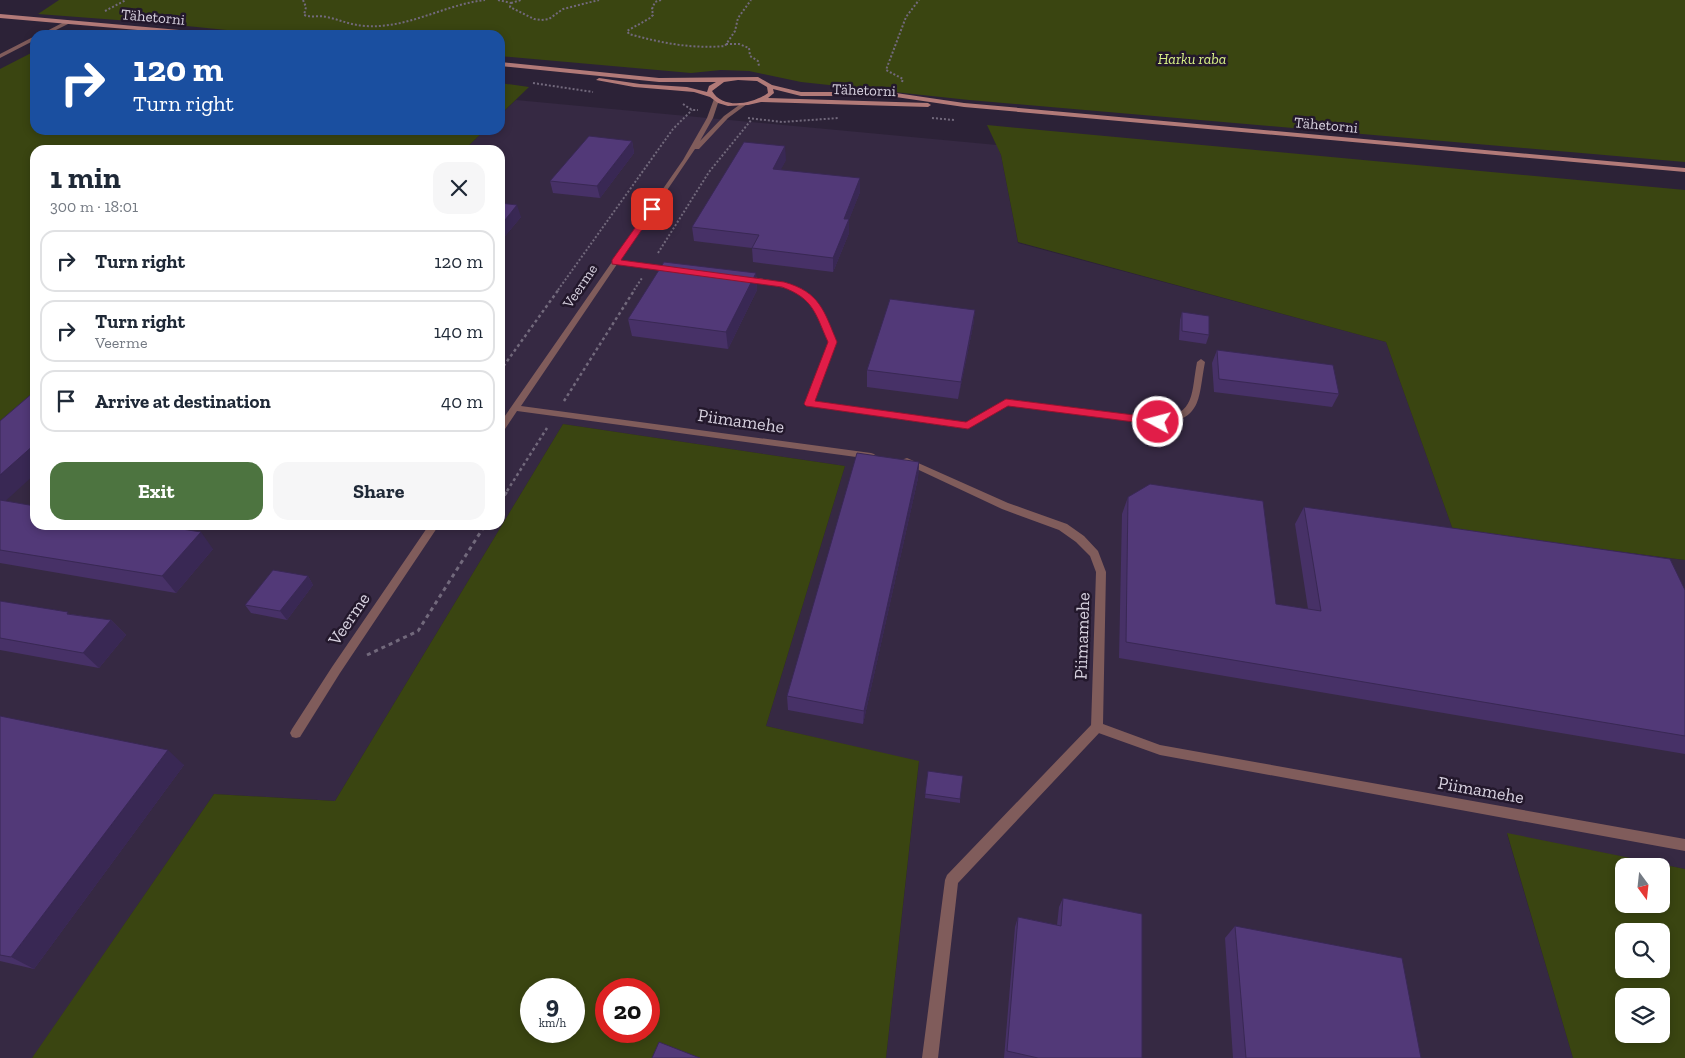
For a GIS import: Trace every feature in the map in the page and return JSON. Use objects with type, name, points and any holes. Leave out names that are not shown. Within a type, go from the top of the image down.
[{"type":"street","name":"Tähetorni","points":[[0,16],[157,30]]},
{"type":"street","points":[[52,30],[68,22]]},
{"type":"street","points":[[0,56],[30,41]]},
{"type":"street","points":[[505,65],[668,80],[725,80]]},
{"type":"street","points":[[537,68],[621,84],[696,90],[713,98]]},
{"type":"street","name":"Tähetorni","points":[[725,80],[751,78],[763,81],[770,86],[801,94],[889,94],[964,105],[1685,170]]},
{"type":"street","points":[[713,98],[710,92],[712,87],[725,80]]},
{"type":"street","points":[[762,100],[771,93],[770,86]]},
{"type":"street","name":"Tähetorni","points":[[713,98],[731,104],[744,104],[762,100],[964,105]]},
{"type":"street","name":"Veerme","points":[[505,423],[686,160],[710,118],[713,98]]},
{"type":"street","name":"Veerme","points":[[686,160],[726,117],[744,104]]},
{"type":"street","points":[[615,262],[679,270]]},
{"type":"street","points":[[736,278],[784,285],[800,291],[816,305],[832,342],[810,404],[968,426],[1006,402],[1158,422],[1173,421],[1184,417],[1190,411],[1201,362]]},
{"type":"street","name":"Piimamehe","points":[[515,408],[881,458]]},
{"type":"street","name":"Piimamehe","points":[[900,460],[910,462],[1004,506],[1063,528],[1080,539],[1094,554],[1101,572],[1097,727],[1160,750],[1685,845]]},
{"type":"street","name":"Veerme","points":[[296,733],[431,530]]},
{"type":"street","points":[[930,1058],[952,880],[1097,727]]},
{"type":"path","points":[[101,12],[126,0]]},
{"type":"path","points":[[303,0],[306,7],[304,15],[309,18],[324,17],[350,25],[364,26],[408,23],[458,4],[485,0]]},
{"type":"path","points":[[498,0],[511,3],[521,0]]},
{"type":"path","points":[[511,3],[510,7],[534,19],[541,20],[549,19],[564,8],[599,0]]},
{"type":"path","points":[[661,0],[655,2],[652,9],[653,15],[650,20],[631,28],[627,31],[629,34],[691,47],[708,48],[726,44],[739,44],[749,48],[750,56],[758,61],[760,66],[754,68]]},
{"type":"path","points":[[726,44],[735,31],[738,18],[751,0]]},
{"type":"path","points":[[902,86],[903,79],[886,70],[906,16],[919,0]]},
{"type":"path","points":[[505,364],[673,129],[692,110]]},
{"type":"path","points":[[505,494],[709,172],[752,119]]},
{"type":"path","points":[[336,670],[418,631],[482,530]]},
{"type":"shaded area","points":[[516,100],[997,145],[1001,155],[1018,243],[1386,342],[1453,530],[1685,560],[1685,869],[1670,866],[1670,858],[1629,858],[1507,834],[1573,1058],[886,1058],[919,762],[766,726],[845,466],[563,424],[505,520],[505,145],[469,145],[480,135],[505,135],[505,110]]},
{"type":"shaded area","points":[[30,412],[30,530],[499,530],[335,801],[214,794],[32,1058],[0,1058],[0,438]]},
{"type":"green space","name":"Harku raba","points":[[59,0],[1685,0],[1685,162],[969,100],[801,82],[749,71],[721,70],[691,73],[505,56],[505,30],[226,30],[38,14]]},
{"type":"green space","points":[[30,54],[30,135],[480,135],[469,145],[30,145],[30,412],[0,438],[0,69]]},
{"type":"green space","points":[[505,84],[529,87],[505,110]]},
{"type":"green space","points":[[987,125],[1685,190],[1685,560],[1453,530],[1386,342],[1018,242],[1001,155]]},
{"type":"green space","points":[[563,424],[845,466],[766,726],[919,761],[886,1058],[32,1058],[214,794],[335,801],[499,530],[505,530],[505,520]]},
{"type":"green space","points":[[1507,833],[1631,858],[1615,858],[1615,913],[1670,913],[1670,866],[1685,869],[1685,1058],[1573,1058]]},
{"type":"building","points":[[589,136],[632,141],[597,186],[550,181]]},
{"type":"building","points":[[744,142],[785,146],[773,169],[860,178],[844,219],[849,219],[833,258],[752,248],[759,235],[692,227]]},
{"type":"building","points":[[505,204],[517,205],[505,220]]},
{"type":"building","points":[[664,262],[756,273],[726,332],[628,319]]},
{"type":"building","points":[[890,299],[975,310],[961,382],[867,370]]},
{"type":"building","points":[[1182,312],[1209,316],[1209,335],[1182,331]]},
{"type":"building","points":[[1217,350],[1333,365],[1339,394],[1219,379]]},
{"type":"building","points":[[30,395],[30,448],[0,475],[0,421]]},
{"type":"building","points":[[857,453],[919,462],[864,711],[787,696]]},
{"type":"building","points":[[1150,484],[1263,501],[1276,604],[1321,611],[1304,507],[1670,559],[1685,590],[1685,736],[1126,642],[1128,497]]},
{"type":"building","points":[[0,500],[30,505],[30,530],[188,530],[201,532],[162,576],[0,550]]},
{"type":"building","points":[[273,570],[308,576],[280,611],[245,605]]},
{"type":"building","points":[[0,601],[68,612],[67,614],[111,620],[83,653],[0,638]]},
{"type":"building","points":[[0,716],[168,750],[11,957],[0,955]]},
{"type":"building","points":[[928,771],[963,776],[960,799],[925,794]]},
{"type":"building","points":[[1063,898],[1142,914],[1142,1058],[1038,1058],[1007,1051],[1018,917],[1061,926]]},
{"type":"building","points":[[1235,926],[1402,958],[1421,1058],[1246,1058]]},
{"type":"building","points":[[660,1042],[700,1058],[652,1058]]},
{"type":"route","points":[[652,209],[615,262],[784,285],[800,291],[816,305],[832,342],[810,404],[968,426],[1006,402],[1158,422]]}]
